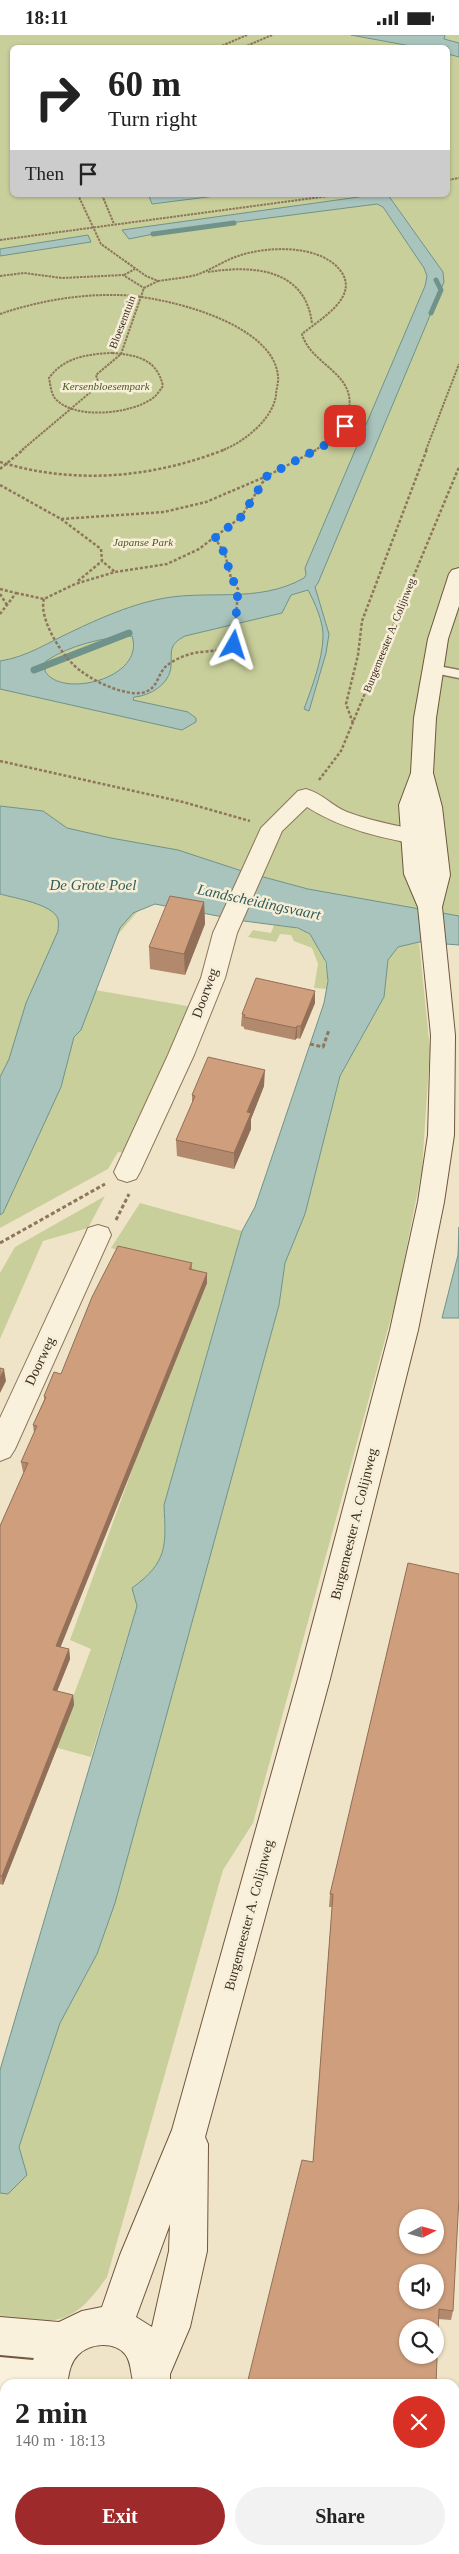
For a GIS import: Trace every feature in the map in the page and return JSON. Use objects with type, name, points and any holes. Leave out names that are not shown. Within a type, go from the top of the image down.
[{"type":"street","name":"Burgemeester A. Colijnweg","points":[[114,2326],[139,2255],[190,2130],[317,1669],[404,1330],[431,1202],[441,1135],[443,1035],[430,907],[416,874],[411,837],[410,805],[422,773],[425,718],[438,639],[459,574]]},
{"type":"street","name":"Burgemeester A. Colijnweg","points":[[422,773],[431,807],[438,875],[430,907]]},
{"type":"street","name":"Doorweg","points":[[127,1172],[181,1055],[213,978],[219,949],[225,933],[272,828],[306,796]]},
{"type":"street","points":[[306,796],[337,816],[379,830],[434,841]]},
{"type":"street","name":"Doorweg","points":[[0,1449],[98,1235]]},
{"type":"street","name":"Burgemeester A. Colijnweg","points":[[152,2378],[171,2327],[188,2251],[190,2130]]},
{"type":"street","points":[[48,2379],[51,2364],[64,2342],[83,2328],[98,2325],[114,2326],[128,2332],[140,2342],[148,2356],[152,2378]]},
{"type":"street","points":[[0,2336],[64,2342]]},
{"type":"street","points":[[0,2376],[24,2379]]},
{"type":"lane","points":[[433,669],[459,674]]},
{"type":"path","points":[[224,45],[247,35]]},
{"type":"path","points":[[264,35],[270,36]]},
{"type":"path","points":[[249,45],[270,36]]},
{"type":"path","points":[[79,197],[101,244],[135,269],[158,281]]},
{"type":"path","points":[[103,197],[114,224]]},
{"type":"path","points":[[0,240],[321,197]]},
{"type":"path","points":[[61,519],[164,512],[206,502],[267,476],[327,444],[345,426],[351,403],[347,388],[337,374],[305,345],[302,339],[302,334],[312,324],[326,318],[335,309],[346,285],[342,272],[332,263],[302,252],[257,251],[238,255],[206,272]]},
{"type":"path","points":[[206,272],[250,268],[280,277],[299,290],[312,313],[312,324]]},
{"type":"path","points":[[0,276],[24,273],[62,278],[123,275],[135,269]]},
{"type":"path","name":"Bloesemtuin","points":[[0,469],[99,385],[96,375],[121,354],[144,288],[158,281],[206,272]]},
{"type":"path","points":[[123,275],[144,288]]},
{"type":"path","points":[[0,314],[64,298],[96,295],[141,297],[199,310],[226,320],[246,332],[263,346],[274,360],[278,379],[276,400],[264,419],[248,435],[221,452],[158,470],[127,475],[91,477],[56,475],[6,465],[0,462]]},
{"type":"path","points":[[103,353],[121,354],[138,358],[159,370],[164,383],[154,399],[126,411],[103,413],[73,409],[62,403],[48,389],[51,373],[63,363],[79,357],[103,353]]},
{"type":"path","points":[[353,723],[346,704],[358,655],[362,621],[459,364]]},
{"type":"path","name":"Burgemeester A. Colijnweg","points":[[306,796],[341,751],[459,467]]},
{"type":"path","points":[[0,589],[44,599],[75,584],[115,571],[135,570],[167,564],[199,549],[241,517],[267,476]]},
{"type":"path","points":[[0,485],[61,519],[101,549],[102,561],[115,571]]},
{"type":"path","points":[[44,599],[42,609],[66,655],[80,671],[123,692],[151,691],[157,685],[163,669],[169,664],[196,652],[226,651],[234,645],[238,589],[231,577],[225,554],[215,538]]},
{"type":"path","points":[[75,584],[102,561]]},
{"type":"path","points":[[0,614],[16,593]]},
{"type":"path","points":[[0,594],[7,605]]},
{"type":"path","points":[[0,761],[183,802],[272,828]]},
{"type":"path","points":[[310,1044],[322,1047],[329,1030]]},
{"type":"path","points":[[0,1243],[127,1172],[132,1190],[112,1230],[98,1235]]},
{"type":"green space","points":[[0,35],[459,35],[459,919],[300,896],[144,904],[109,945],[0,1192]]},
{"type":"green space","points":[[274,925],[300,929],[313,937],[324,959],[328,983],[327,989],[314,988],[318,964],[312,948],[294,941],[291,935],[280,934],[276,942],[248,937],[253,930],[271,933]]},
{"type":"green space","points":[[419,942],[430,1049],[422,1170],[397,1296],[253,1823],[223,1870],[107,2277],[83,2305],[73,2313],[62,2318],[36,2321],[0,2319],[0,2193],[8,2194],[27,2175],[19,2147],[60,2023],[97,1954],[115,1903],[279,1305],[285,1263],[305,1214],[340,1076],[384,997],[388,960],[398,947]]},
{"type":"green space","points":[[95,990],[193,1007],[126,1153],[118,1152],[108,1169],[0,1228],[0,1210],[61,1087],[74,1037],[81,1030]]},
{"type":"green space","points":[[105,1196],[88,1228],[43,1241],[0,1339],[0,1273],[15,1247]]},
{"type":"green space","points":[[140,1203],[242,1231],[164,1505],[165,1532],[162,1552],[152,1570],[132,1588],[137,1606],[91,1757],[54,1747],[91,1649],[70,1640],[204,1273],[111,1248]]},
{"type":"water","points":[[351,35],[445,35],[444,39],[459,43],[459,57],[450,55],[450,45],[405,45]]},
{"type":"water","points":[[149,197],[207,197],[152,204]]},
{"type":"water","points":[[359,197],[389,197],[443,272],[444,282],[315,587],[329,634],[326,653],[309,711],[304,709],[319,665],[323,632],[321,620],[308,590],[291,595],[282,613],[185,636],[173,645],[170,672],[167,678],[158,688],[134,697],[133,700],[188,712],[196,718],[196,722],[182,730],[0,689],[0,661],[29,653],[83,626],[124,609],[155,600],[174,597],[249,594],[268,591],[304,578],[306,575],[305,568],[425,286],[427,276],[424,268],[383,207],[377,204],[168,231],[129,239],[122,230]],"holes":[[[132,636],[133,651],[126,664],[115,673],[83,684],[67,683],[54,679],[45,671],[46,661],[66,650],[99,640]]]},
{"type":"water","points":[[88,235],[91,242],[0,256],[0,249]]},
{"type":"water","points":[[0,806],[43,811],[67,828],[178,850],[245,872],[308,889],[459,916],[459,945],[419,942],[398,947],[388,960],[384,997],[340,1076],[305,1214],[285,1263],[279,1305],[115,1903],[97,1954],[60,2023],[19,2147],[27,2175],[8,2194],[0,2193],[0,2070],[137,1606],[132,1588],[152,1570],[162,1552],[165,1532],[164,1505],[242,1231],[255,1207],[324,1003],[328,981],[326,962],[310,934],[298,928],[244,921],[155,904],[133,913],[120,928],[81,1030],[74,1037],[61,1087],[3,1213],[0,1215],[0,1077],[9,1059],[26,1003],[58,931],[58,919],[49,909],[32,902],[0,894]]},
{"type":"water","points":[[459,1227],[459,1318],[442,1318],[458,1255]]},
{"type":"building","points":[[170,896],[204,902],[184,954],[149,947]]},
{"type":"building","points":[[256,978],[315,991],[301,1026],[296,1028],[244,1017],[245,1015],[242,1014]]},
{"type":"building","points":[[208,1057],[265,1070],[247,1112],[251,1113],[234,1153],[176,1140],[195,1096],[192,1095]]},
{"type":"building","points":[[118,1246],[192,1263],[189,1269],[207,1273],[56,1646],[69,1649],[53,1690],[73,1695],[2,1876],[0,1876],[0,1526],[28,1463],[21,1462],[37,1426],[33,1425],[46,1397],[44,1396],[54,1372],[61,1374],[92,1297]]},
{"type":"building","points":[[0,1368],[4,1369],[0,1378]]},
{"type":"building","points":[[408,1563],[459,1574],[459,2197],[453,2311],[439,2309],[439,2319],[399,2319],[399,2364],[437,2364],[436,2379],[248,2379],[302,2160],[313,2162],[333,1894],[330,1894]]},
{"type":"waterway","points":[[153,234],[234,223]]},
{"type":"waterway","points":[[431,313],[441,290],[436,280]]},
{"type":"waterway","points":[[34,670],[129,633]]},
{"type":"route","points":[[234,645],[238,589],[231,577],[225,554],[215,538],[241,517],[267,476],[327,444],[345,426]]},
{"type":"park label","name":"Kersenbloesempark","points":[[106,386]]},
{"type":"park label","name":"Japanse Park","points":[[143,542]]},
{"type":"water label","name":"De Grote Poel","points":[[93,885]]},
{"type":"water label","name":"Landscheidingsvaart","points":[[259,902]]}]
